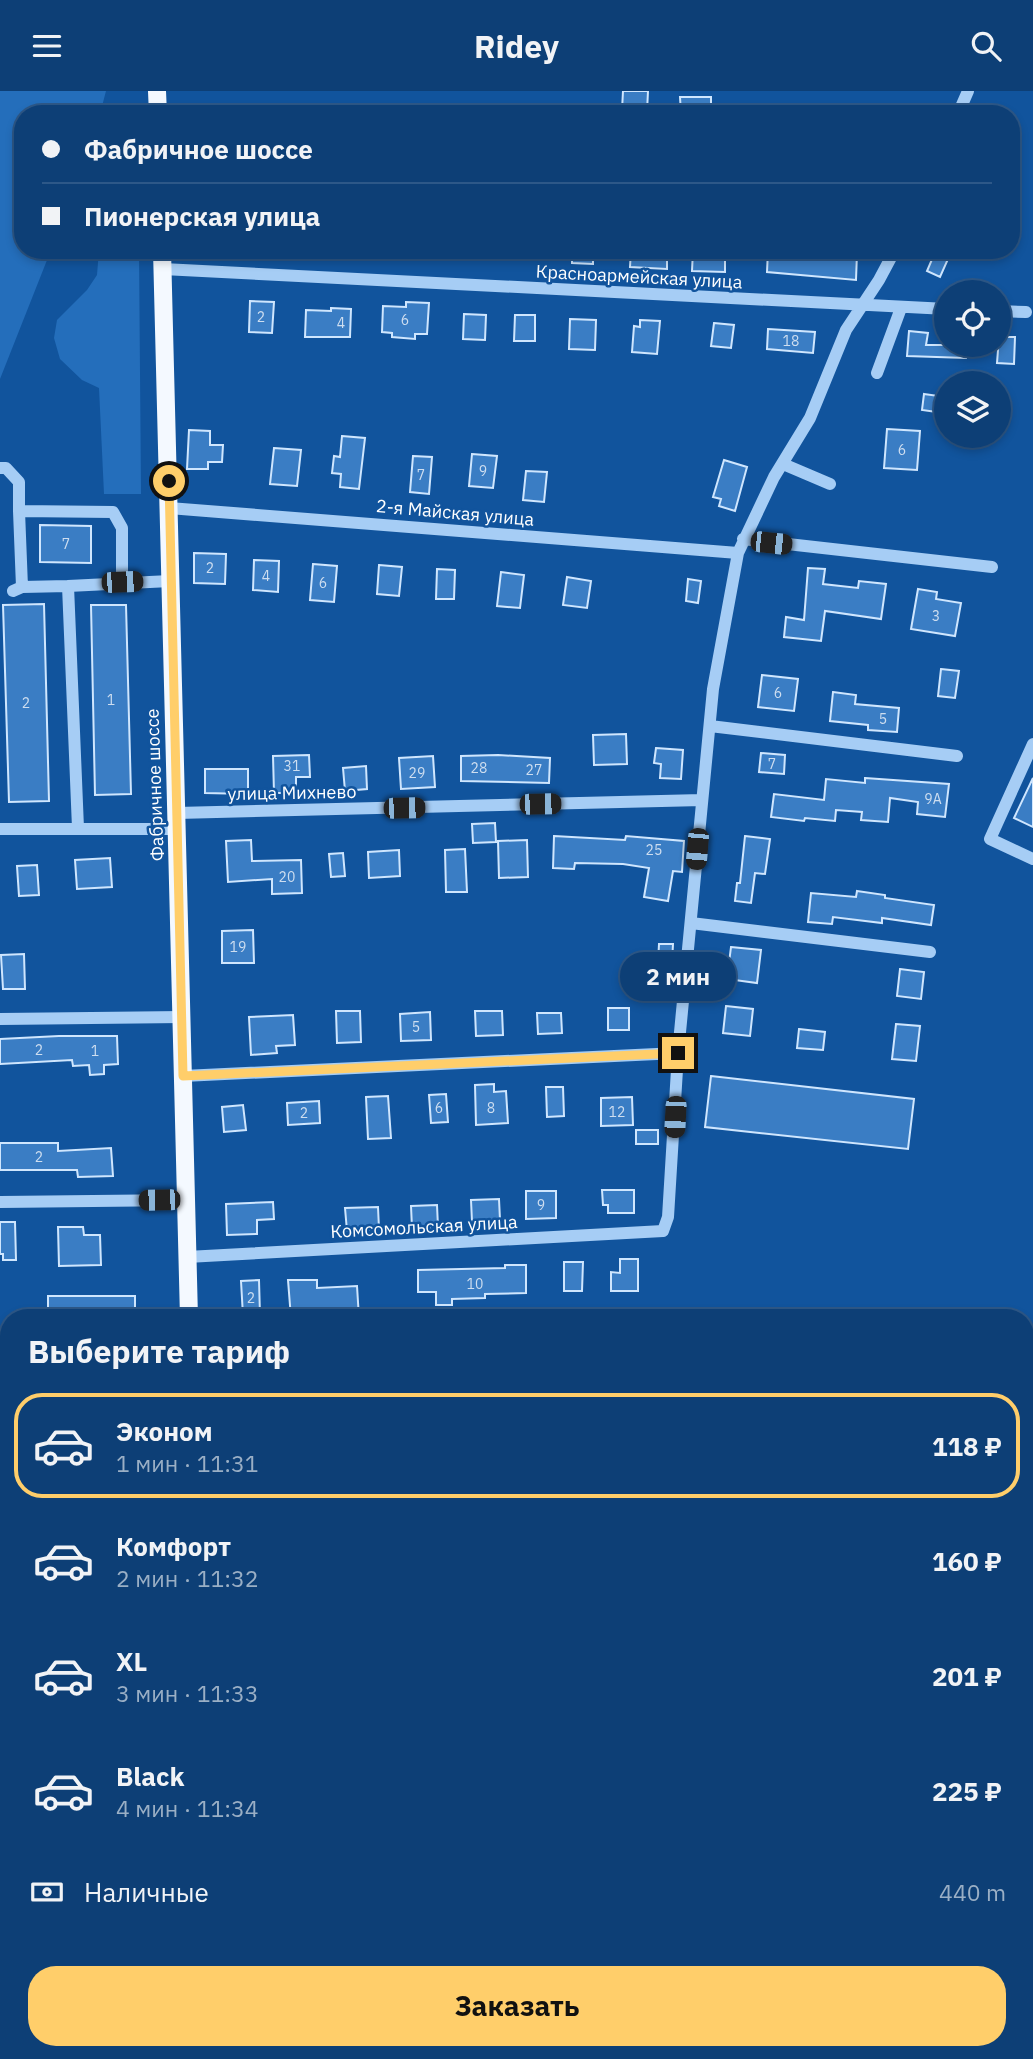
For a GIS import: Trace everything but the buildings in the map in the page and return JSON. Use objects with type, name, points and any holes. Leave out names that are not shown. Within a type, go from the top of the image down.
[{"type":"main road","name":"Фабричное шоссе","points":[[162,259],[189,1309]]},
{"type":"street","points":[[183,1076],[678,1053],[713,689],[738,553],[774,477],[810,418],[838,347],[890,259]]},
{"type":"street","name":"Красноармейская улица","points":[[163,269],[934,309]]},
{"type":"street","points":[[877,373],[901,308]]},
{"type":"street","points":[[1011,311],[1026,312]]},
{"type":"street","points":[[783,464],[830,484]]},
{"type":"street","points":[[0,468],[6,468],[19,482],[17,589],[170,581]]},
{"type":"street","name":"2-я Майская улица","points":[[169,508],[738,553]]},
{"type":"street","points":[[19,511],[113,512],[122,528],[122,582]]},
{"type":"street","points":[[743,540],[992,567]]},
{"type":"street","points":[[68,586],[78,828]]},
{"type":"street","points":[[710,726],[957,756]]},
{"type":"street","points":[[1033,744],[990,839],[1033,859]]},
{"type":"street","name":"улица Михнево","points":[[0,829],[78,828],[177,821],[702,800]]},
{"type":"street","points":[[691,923],[930,952]]},
{"type":"street","points":[[0,1019],[183,1017]]},
{"type":"street","name":"Комсомольская улица","points":[[187,1257],[663,1231],[668,1217],[678,1053]]},
{"type":"street","points":[[0,1202],[186,1199]]},
{"type":"shaded area","points":[[0,91],[106,91],[102,105],[14,105],[14,259],[47,259],[0,379]]},
{"type":"shaded area","points":[[98,259],[139,259],[141,494],[104,494],[99,388],[82,380],[60,359],[54,338],[57,320],[87,290],[97,275]]},
{"type":"route","points":[[169,481],[183,1076],[678,1053]]}]
